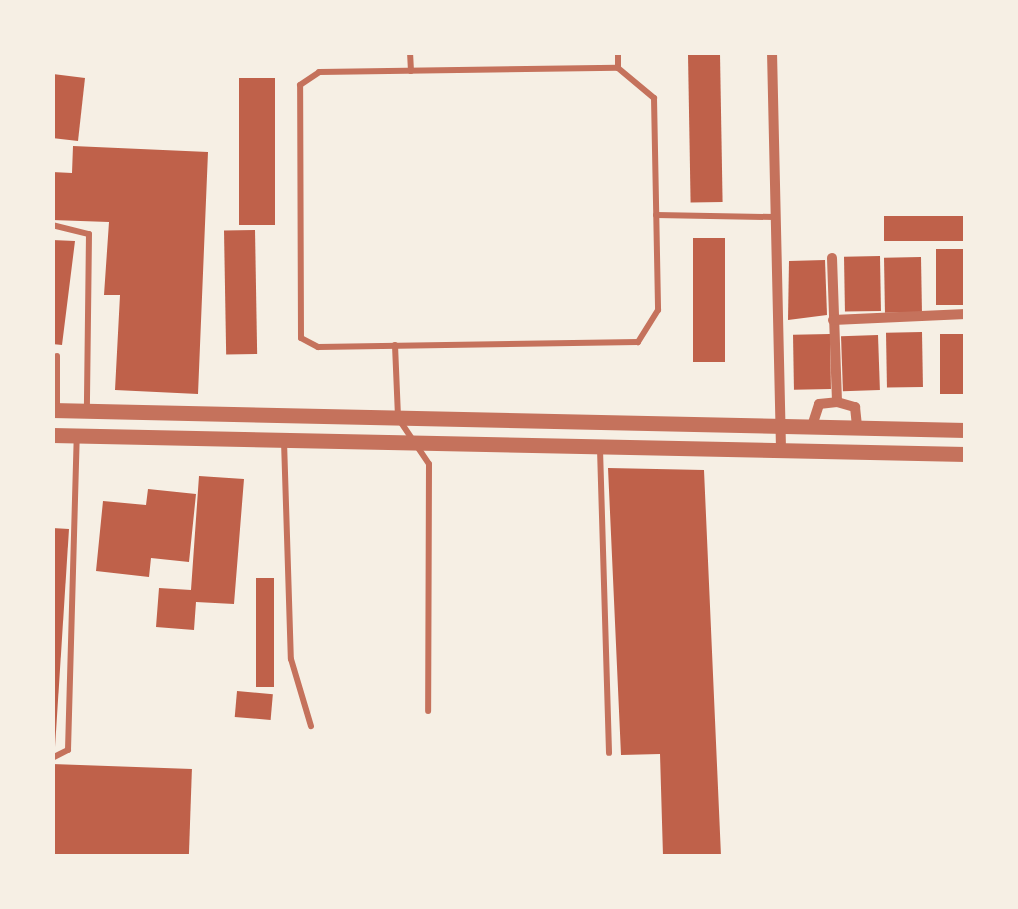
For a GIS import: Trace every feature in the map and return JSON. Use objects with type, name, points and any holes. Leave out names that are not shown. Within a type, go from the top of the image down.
[{"type":"street","points":[[772,52],[781,450]]},
{"type":"street","points":[[832,258],[836,402]]},
{"type":"street","points":[[834,320],[966,314]]},
{"type":"street","points":[[812,426],[814,409],[836,402],[855,407],[857,428]]},
{"type":"street","points":[[55,410],[966,430]]},
{"type":"street","points":[[52,436],[966,454]]},
{"type":"lane","points":[[410,52],[411,71]]},
{"type":"lane","points":[[618,52],[618,68]]},
{"type":"lane","points":[[618,68],[654,98],[658,310],[638,342],[318,347],[301,338],[295,109],[300,85],[319,72],[411,71],[618,68]]},
{"type":"lane","points":[[656,215],[775,217]]},
{"type":"lane","points":[[52,224],[89,234],[87,411]]},
{"type":"lane","points":[[396,345],[398,418],[430,464],[428,711]]},
{"type":"lane","points":[[55,410],[57,356]]},
{"type":"lane","points":[[52,758],[68,750],[77,436]]},
{"type":"lane","points":[[284,440],[291,659],[311,726]]},
{"type":"lane","points":[[600,447],[609,753]]},
{"type":"building","points":[[720,54],[723,202],[691,203],[688,55]]},
{"type":"building","points":[[53,74],[85,78],[78,141],[52,138]]},
{"type":"building","points":[[239,78],[275,78],[275,225],[239,225]]},
{"type":"building","points":[[73,146],[208,152],[198,394],[115,390],[120,295],[104,295],[109,222],[52,220],[52,172],[72,173]]},
{"type":"building","points":[[884,216],[966,216],[966,241],[884,241]]},
{"type":"building","points":[[255,230],[257,354],[226,355],[224,231]]},
{"type":"building","points":[[693,238],[725,238],[725,362],[693,362]]},
{"type":"building","points":[[52,240],[75,241],[62,345],[52,344]]},
{"type":"building","points":[[936,249],[966,249],[966,305],[936,305]]},
{"type":"building","points":[[880,256],[881,311],[845,312],[844,257]]},
{"type":"building","points":[[921,257],[922,312],[885,313],[884,258]]},
{"type":"building","points":[[825,260],[827,315],[788,320],[789,261]]},
{"type":"building","points":[[922,332],[923,387],[887,388],[886,333]]},
{"type":"building","points":[[830,334],[831,389],[794,390],[793,335]]},
{"type":"building","points":[[940,334],[966,334],[966,394],[940,394]]},
{"type":"building","points":[[878,335],[880,390],[843,391],[841,336]]},
{"type":"building","points":[[608,468],[704,470],[721,856],[663,856],[660,754],[621,755]]},
{"type":"building","points":[[199,476],[244,479],[234,604],[196,602],[194,630],[156,627],[159,588],[191,590]]},
{"type":"building","points":[[148,489],[196,494],[189,562],[151,558],[149,577],[96,571],[103,501],[146,505]]},
{"type":"building","points":[[52,528],[69,529],[55,747],[52,747]]},
{"type":"building","points":[[256,578],[274,578],[274,687],[256,687]]},
{"type":"building","points":[[237,691],[273,694],[271,720],[235,717]]},
{"type":"building","points":[[52,764],[192,769],[189,856],[52,856]]}]
